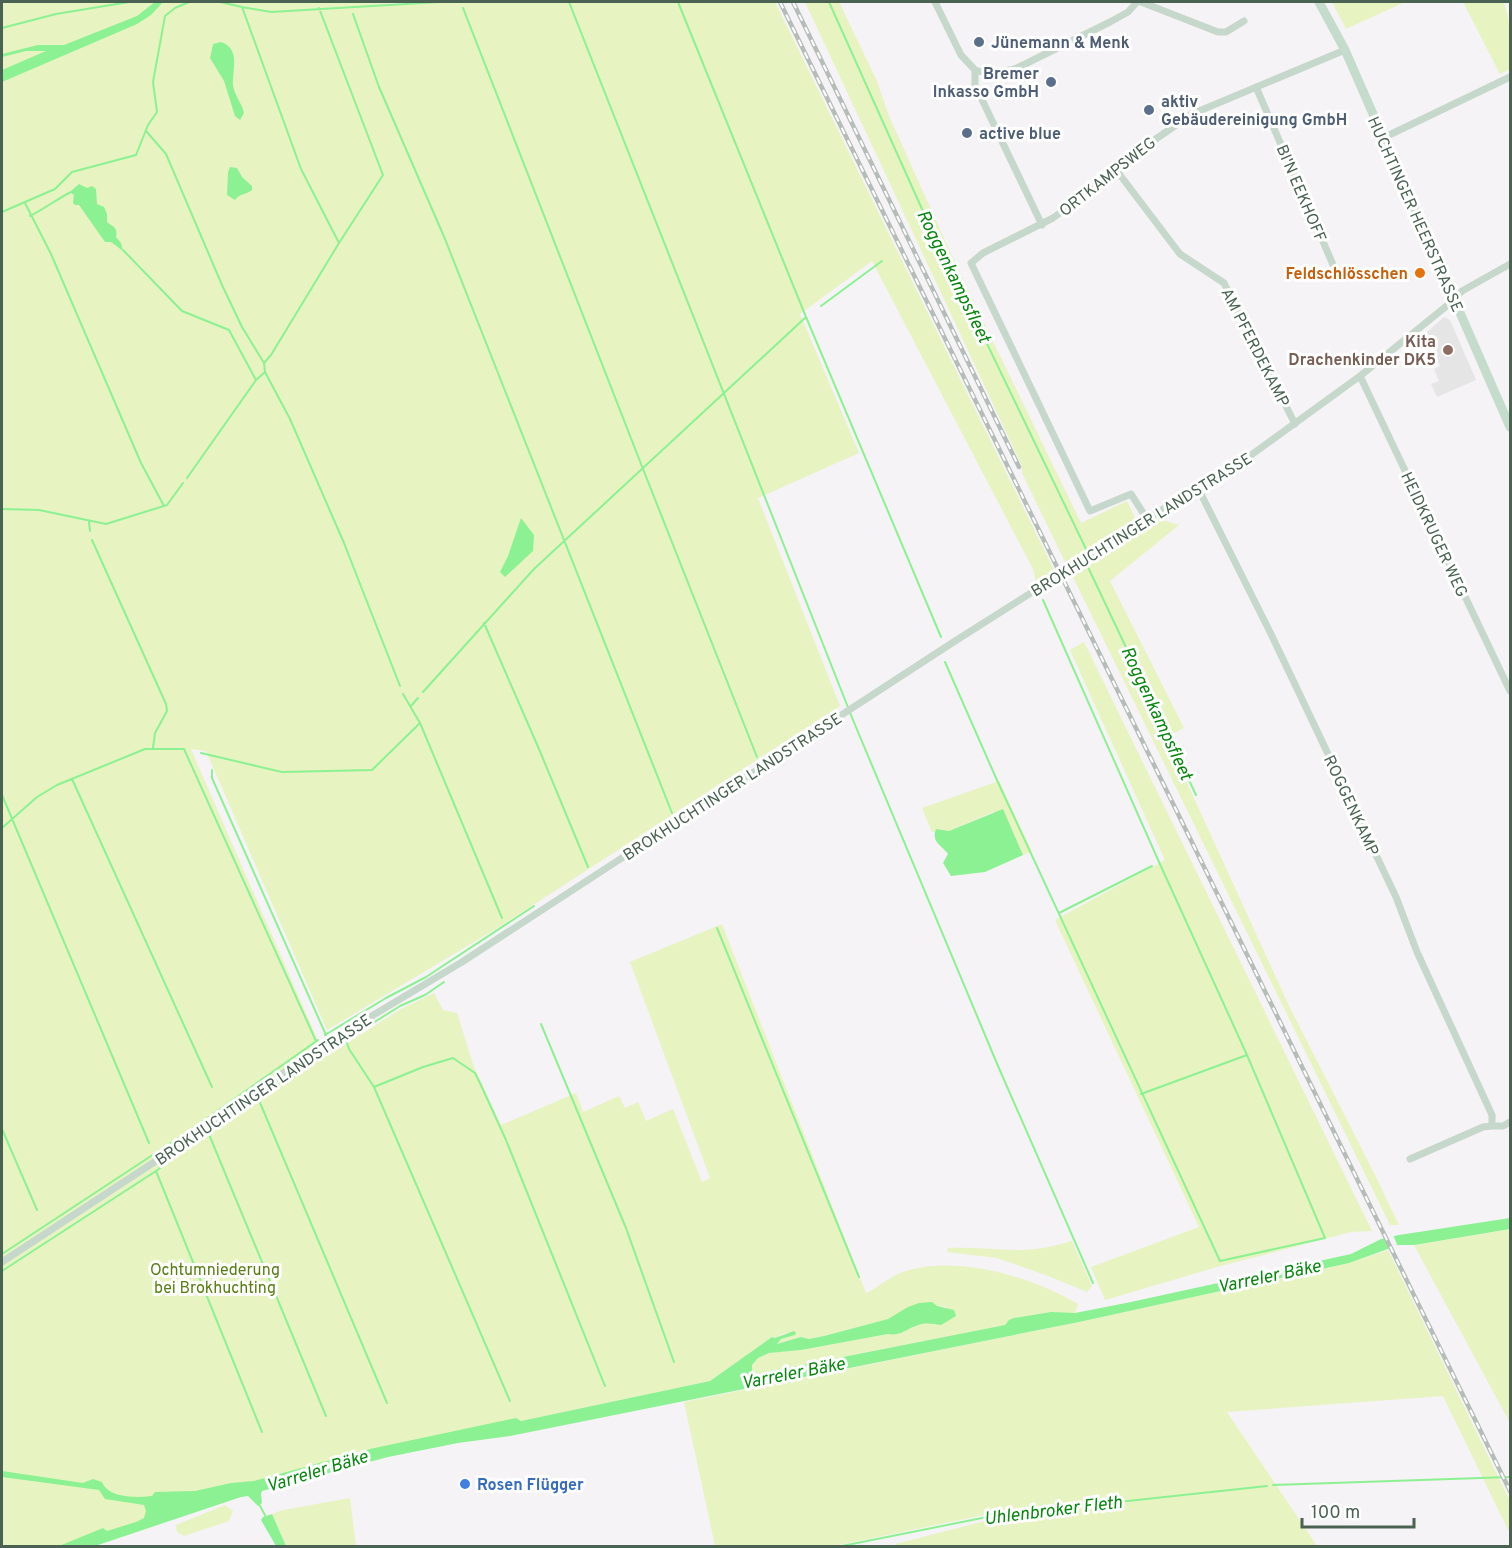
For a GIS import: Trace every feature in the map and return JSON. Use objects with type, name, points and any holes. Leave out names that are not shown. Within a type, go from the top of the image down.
[{"type":"main road","name":"HUCHTINGER HEERSTRASSE","points":[[1319,2],[1345,50],[1510,428]]},
{"type":"street","points":[[935,2],[961,55],[975,70],[989,74],[1000,74],[1015,69],[1110,22],[1128,12],[1139,2],[1218,32],[1226,32],[1244,21]]},
{"type":"street","name":"ORTKAMPSWEG","points":[[1147,519],[1131,494],[1090,511],[970,263],[983,253],[1042,225],[1184,119],[1345,50]]},
{"type":"street","points":[[975,70],[975,85],[1042,225]]},
{"type":"street","points":[[1383,138],[1510,77]]},
{"type":"street","name":"BI'N EEKHOFF","points":[[1256,87],[1334,267]]},
{"type":"street","name":"AM PFERDEKAMP","points":[[1117,171],[1180,254],[1224,283],[1295,424]]},
{"type":"street","name":"BROKHUCHTINGER LANDSTRASSE","points":[[2,1262],[168,1153],[325,1044],[462,962],[845,712],[1147,519],[1247,458],[1360,376],[1462,291],[1510,264]]},
{"type":"street","name":"HEIDKRUGER WEG","points":[[1360,376],[1510,692]]},
{"type":"street","name":"ROGGENKAMP","points":[[1198,488],[1271,634],[1396,897],[1417,952],[1492,1115],[1492,1126]]},
{"type":"street","points":[[1410,1159],[1483,1127],[1503,1126],[1510,1122]]},
{"type":"shaded area","name":"Kita Drachenkinder DK5","points":[[1444,317],[1450,320],[1476,380],[1437,397],[1431,384],[1439,381],[1434,369],[1440,366],[1425,334]]},
{"type":"green space","name":"Ochtumniederung bei Brokhuchting","points":[[2,2],[405,2],[367,6],[433,2],[775,2],[1055,572],[1036,582],[1033,569],[872,261],[800,314],[859,453],[758,498],[840,706],[499,927],[327,1030],[206,751],[191,749],[325,1057],[401,1009],[434,993],[443,1010],[457,1013],[474,1067],[501,1125],[576,1093],[583,1112],[619,1096],[625,1108],[638,1102],[646,1121],[673,1109],[702,1182],[710,1178],[630,962],[722,924],[866,1293],[898,1274],[919,1268],[942,1265],[966,1266],[1014,1276],[1037,1284],[1078,1304],[1075,1313],[1051,1313],[1014,1318],[1005,1325],[756,1374],[752,1371],[752,1365],[758,1358],[769,1353],[801,1350],[894,1334],[923,1324],[936,1325],[947,1307],[937,1306],[898,1314],[888,1319],[824,1336],[809,1339],[801,1337],[777,1344],[781,1339],[795,1335],[785,1333],[775,1338],[772,1337],[710,1381],[521,1421],[516,1418],[171,1511],[86,1546],[2,1546]]},
{"type":"green space","points":[[805,2],[839,2],[877,81],[889,116],[957,267],[1081,523],[1127,501],[1136,520],[1066,564],[1022,473],[1022,466]]},
{"type":"green space","points":[[1332,2],[1405,2],[1346,29]]},
{"type":"green space","points":[[1463,2],[1504,2],[1510,25],[1510,69],[1500,74]]},
{"type":"green space","points":[[1156,518],[1179,525],[1110,581],[1184,728],[1166,737],[1289,1006],[1399,1225],[1390,1225],[1071,573]]},
{"type":"green space","points":[[1084,642],[1372,1231],[1351,1232],[1217,1267],[1105,1300],[1091,1267],[1199,1227],[1055,920],[1165,860],[1070,650]]},
{"type":"green space","points":[[999,781],[1032,852],[1023,855],[1009,823],[993,812],[949,831],[936,829],[932,832],[922,808]]},
{"type":"green space","points":[[1510,1229],[1510,1423],[1414,1245]]},
{"type":"green space","points":[[1072,1241],[1092,1286],[1087,1292],[997,1258],[947,1252],[948,1248],[1033,1249]]},
{"type":"green space","points":[[1388,1250],[1510,1501],[1510,1534],[1443,1396],[1227,1412],[1317,1546],[897,1546],[895,1544],[997,1518],[994,1513],[834,1546],[715,1546],[684,1402],[1079,1322],[1349,1263]]},
{"type":"green space","points":[[350,1498],[356,1546],[286,1546],[272,1514]]},
{"type":"green space","points":[[225,1505],[233,1511],[229,1521],[184,1536],[177,1532],[176,1525]]},
{"type":"water","points":[[155,2],[163,2],[151,15],[137,24],[2,82],[2,70],[46,51],[26,51],[2,57],[2,54],[38,45],[64,45],[137,16]]},
{"type":"water","points":[[221,42],[231,49],[233,54],[233,85],[244,113],[240,120],[235,116],[224,81],[210,58],[213,44]]},
{"type":"water","points":[[230,167],[237,168],[242,177],[252,186],[252,190],[235,200],[227,195]]},
{"type":"water","points":[[79,184],[96,189],[97,204],[104,207],[107,222],[116,229],[116,237],[123,251],[111,242],[105,242],[79,205],[73,203],[74,195],[71,191]]},
{"type":"water","points":[[521,518],[534,535],[533,551],[505,577],[500,572]]},
{"type":"water","points":[[1003,809],[1023,855],[985,872],[951,876],[943,863],[948,854],[936,840],[936,829],[949,831]]},
{"type":"water","name":"Varreler Bäke","points":[[1510,1218],[1510,1229],[1414,1245],[1399,1245],[1349,1263],[1079,1322],[510,1436],[458,1443],[388,1457],[262,1491],[262,1503],[258,1506],[248,1496],[241,1497],[95,1546],[59,1546],[103,1528],[107,1531],[136,1522],[144,1518],[146,1511],[144,1505],[105,1499],[99,1490],[2,1477],[2,1471],[83,1483],[93,1479],[102,1482],[105,1487],[116,1494],[138,1497],[152,1496],[155,1492],[195,1491],[231,1483],[254,1481],[370,1449],[516,1418],[521,1421],[710,1381],[772,1337],[794,1331],[796,1333],[781,1339],[777,1344],[801,1337],[809,1339],[824,1336],[888,1319],[919,1303],[932,1302],[937,1306],[954,1310],[956,1316],[941,1325],[922,1324],[896,1334],[769,1353],[758,1358],[752,1365],[752,1371],[757,1374],[1005,1325],[1014,1318],[1051,1312],[1075,1313],[1131,1302],[1351,1254],[1381,1239],[1399,1235]]},
{"type":"water","points":[[272,1514],[286,1546],[276,1546],[261,1520]]},
{"type":"pier","points":[[1393,1235],[1399,1249],[1391,1252],[1384,1237]]},
{"type":"waterway","points":[[2,28],[56,14],[129,2]]},
{"type":"waterway","points":[[2,212],[55,189],[72,172],[136,155],[148,125],[157,112],[153,82],[165,16],[175,8],[189,2]]},
{"type":"waterway","points":[[220,2],[271,12],[439,2]]},
{"type":"waterway","points":[[278,2],[283,2]]},
{"type":"waterway","points":[[569,2],[853,720],[998,1066],[1093,1283]]},
{"type":"waterway","points":[[678,2],[806,317],[941,637]]},
{"type":"waterway","name":"Roggenkampsfleet","points":[[829,2],[922,209],[1086,549]]},
{"type":"waterway","points":[[242,7],[301,169],[339,243]]},
{"type":"waterway","points":[[264,363],[383,175],[319,8]]},
{"type":"waterway","points":[[463,8],[757,757]]},
{"type":"waterway","points":[[353,14],[379,87],[445,239],[672,813]]},
{"type":"waterway","points":[[146,131],[166,154],[222,285],[242,327],[264,363],[265,372],[290,419],[344,543],[400,686]]},
{"type":"waterway","points":[[30,216],[71,192],[75,194]]},
{"type":"waterway","points":[[25,203],[51,254],[141,463],[164,506]]},
{"type":"waterway","points":[[123,250],[182,311],[229,330],[256,380]]},
{"type":"waterway","points":[[821,306],[882,261]]},
{"type":"waterway","points":[[423,692],[534,569],[806,317]]},
{"type":"waterway","points":[[187,478],[256,380],[265,372]]},
{"type":"waterway","points":[[2,509],[39,510],[106,524],[167,505],[183,483]]},
{"type":"waterway","points":[[89,522],[90,531]]},
{"type":"waterway","points":[[92,540],[166,704],[167,711],[155,733],[153,748]]},
{"type":"waterway","name":"Roggenkampsfleet","points":[[1087,565],[1196,795]]},
{"type":"waterway","points":[[945,662],[996,778],[1220,1261],[1325,1238],[1247,1055],[1043,600]]},
{"type":"waterway","points":[[484,623],[588,867]]},
{"type":"waterway","points":[[403,694],[420,723],[502,918]]},
{"type":"waterway","points":[[411,706],[418,698]]},
{"type":"waterway","points":[[201,753],[282,772],[372,770],[420,723]]},
{"type":"waterway","points":[[2,828],[37,797],[57,785],[145,749],[184,749],[316,1041]]},
{"type":"waterway","points":[[212,770],[212,778],[326,1035]]},
{"type":"waterway","points":[[72,779],[212,1087]]},
{"type":"waterway","points":[[2,795],[149,1143]]},
{"type":"waterway","points":[[1059,913],[1152,866]]},
{"type":"waterway","points":[[325,1035],[426,977],[534,906]]},
{"type":"waterway","points":[[717,928],[859,1277]]},
{"type":"waterway","points":[[346,1040],[444,982]]},
{"type":"waterway","points":[[541,1024],[626,1228],[674,1362]]},
{"type":"waterway","points":[[2,1254],[186,1133],[318,1040]]},
{"type":"waterway","points":[[346,1040],[349,1049],[374,1087],[510,1401]]},
{"type":"waterway","points":[[2,1271],[156,1171],[208,1132],[337,1045]]},
{"type":"waterway","points":[[1141,1094],[1247,1055]]},
{"type":"waterway","points":[[374,1087],[423,1067],[453,1058],[475,1073],[506,1140],[605,1386]]},
{"type":"waterway","points":[[258,1098],[387,1403]]},
{"type":"waterway","points":[[2,1129],[37,1210]]},
{"type":"waterway","points":[[208,1132],[326,1416]]},
{"type":"waterway","points":[[156,1171],[262,1432]]},
{"type":"waterway","points":[[1273,1485],[1510,1477]]},
{"type":"waterway","name":"Uhlenbroker Fleth","points":[[842,1546],[997,1515],[1267,1486]]},
{"type":"waterway","points":[[259,1504],[266,1517]]},
{"type":"railway","points":[[780,2],[1510,1491]]},
{"type":"railway","points":[[793,2],[1019,467]]},
{"type":"place","name":"Jünemann & Menk","points":[[979,42]]},
{"type":"place","name":"Bremer Inkasso GmbH","points":[[1051,82]]},
{"type":"place","name":"aktiv Gebäudereinigung GmbH","points":[[1149,110]]},
{"type":"place","name":"active blue","points":[[967,133]]},
{"type":"place","name":"Feldschlösschen","points":[[1420,273]]},
{"type":"place","name":"Kita Drachenkinder DK5","points":[[1448,350]]},
{"type":"place","name":"Rosen Flügger","points":[[465,1484]]}]
